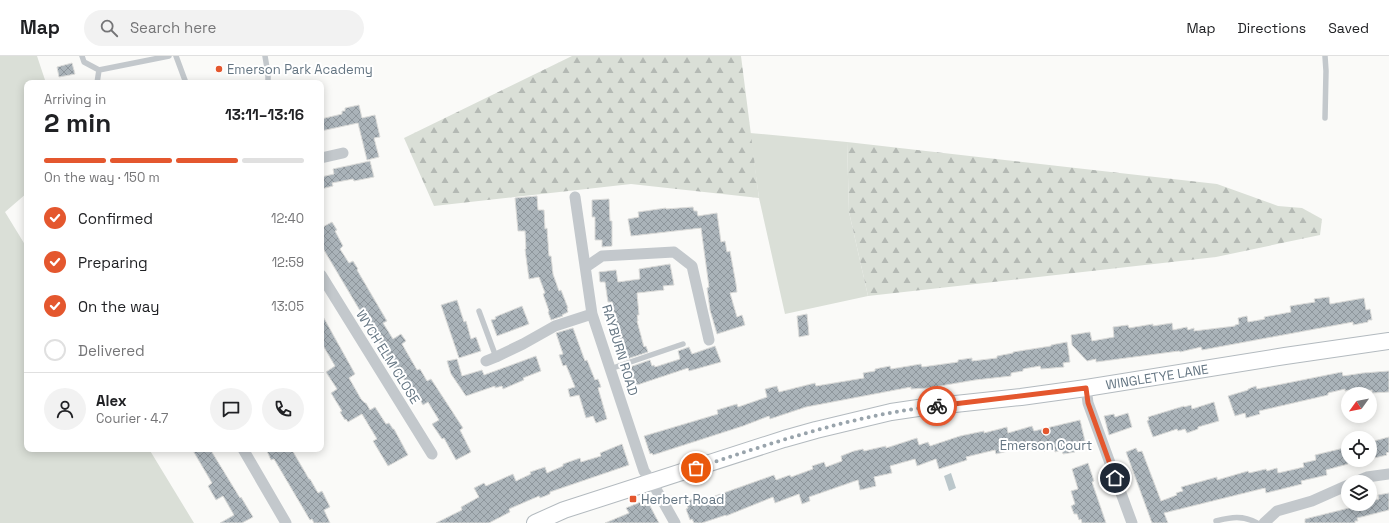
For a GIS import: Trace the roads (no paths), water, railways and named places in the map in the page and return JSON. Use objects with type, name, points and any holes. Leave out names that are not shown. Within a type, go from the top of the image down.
[{"type":"street","points":[[324,157],[343,154]]},
{"type":"street","name":"RAYBURN ROAD","points":[[575,197],[592,314],[644,471],[652,482]]},
{"type":"street","points":[[586,267],[602,256],[674,252],[692,266],[709,340]]},
{"type":"street","name":"WYCH ELM CLOSE","points":[[324,280],[432,454]]},
{"type":"street","points":[[491,359],[555,326],[592,314]]},
{"type":"street","name":"WINGLETYE LANE","points":[[535,523],[564,510],[784,439],[876,416],[918,408],[1021,397],[1086,388],[1389,341]]},
{"type":"street","points":[[1086,388],[1088,403],[1132,523]]},
{"type":"street","points":[[245,452],[286,523]]},
{"type":"street","points":[[1377,476],[1389,474]]},
{"type":"street","points":[[652,482],[675,523]]},
{"type":"street","points":[[1264,523],[1277,511],[1312,501],[1341,488]]},
{"type":"lane","points":[[82,56],[84,62],[99,70],[169,56]]},
{"type":"lane","points":[[176,56],[185,80]]},
{"type":"lane","points":[[265,56],[268,80]]},
{"type":"lane","points":[[1325,56],[1325,118]]},
{"type":"lane","points":[[97,80],[99,70]]},
{"type":"lane","points":[[479,311],[491,359]]},
{"type":"lane","points":[[610,369],[683,344]]},
{"type":"lane","points":[[1216,521],[1233,517],[1249,518],[1257,523]]},
{"type":"place","name":"Emerson Park Academy","points":[[219,69]]},
{"type":"place","name":"Emerson Court","points":[[1046,431]]},
{"type":"place","name":"Herbert Road","points":[[633,499]]}]
